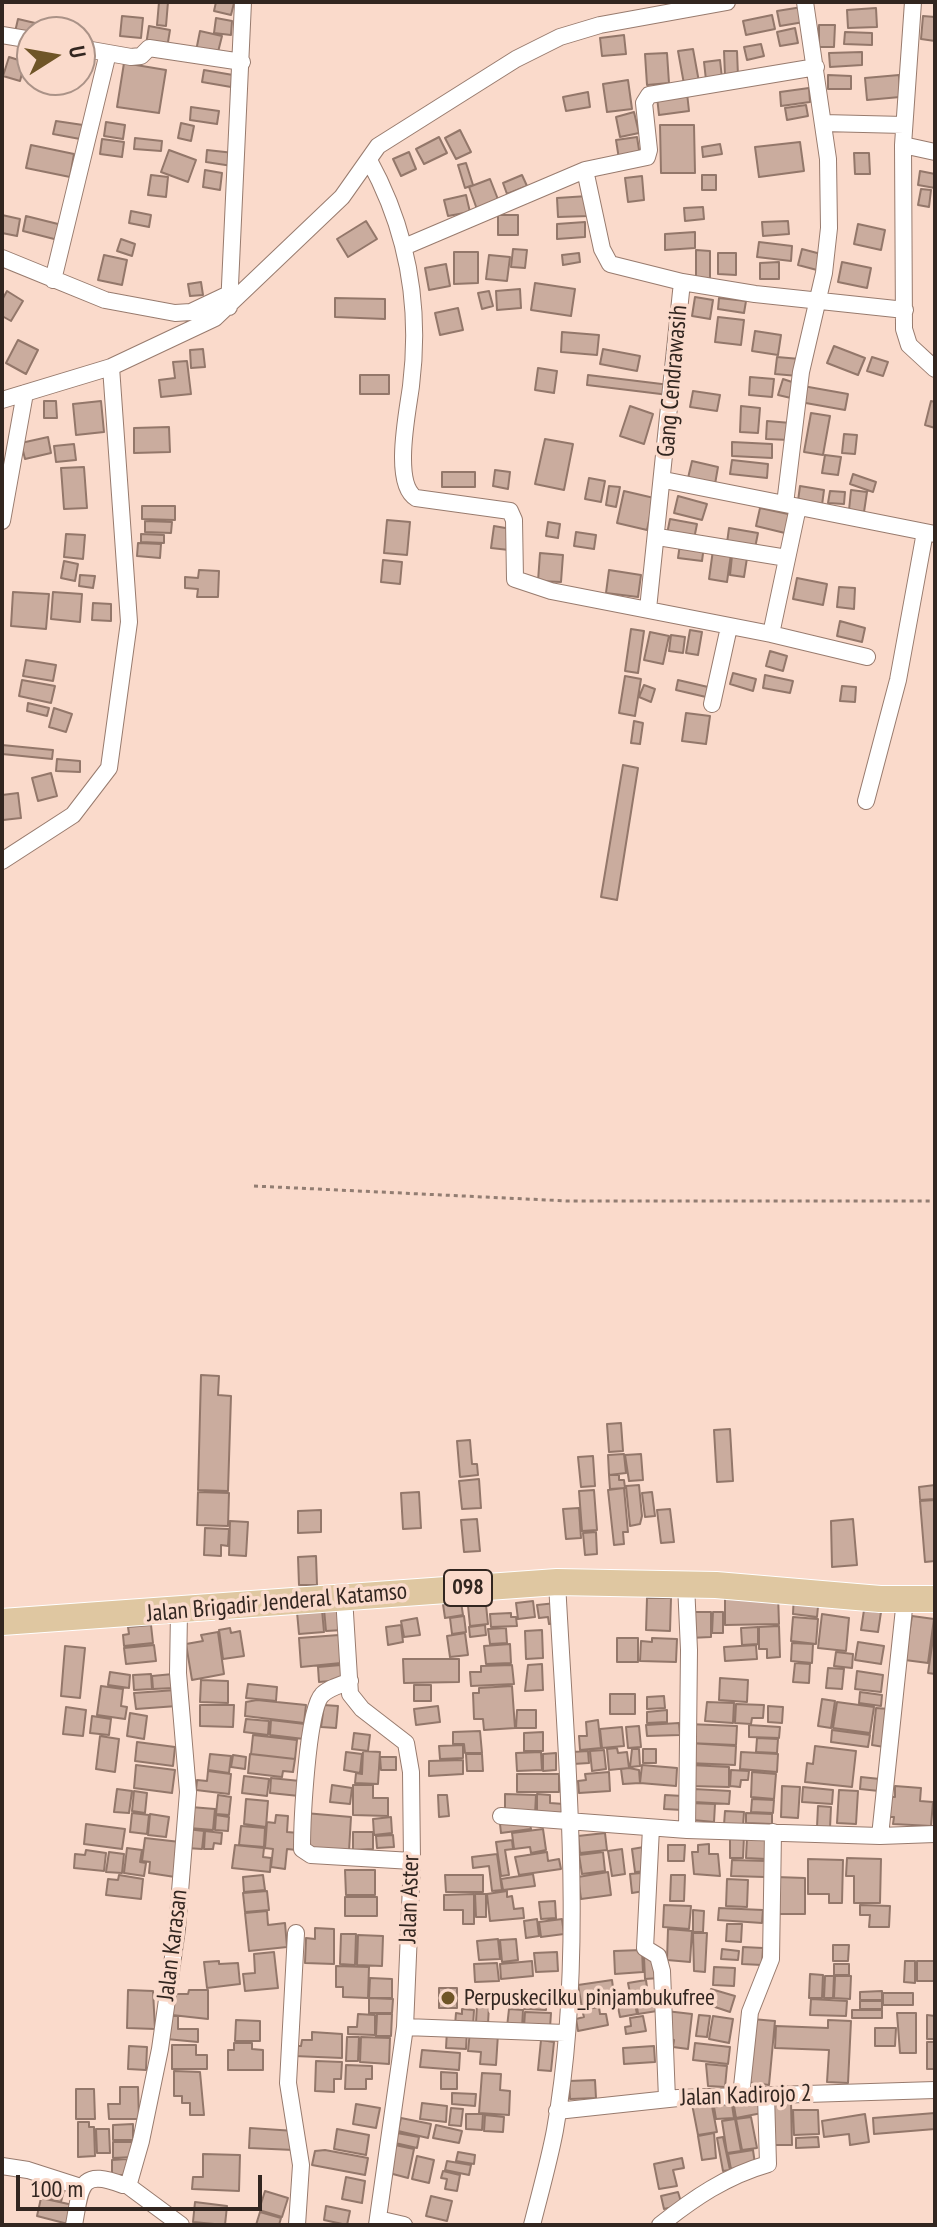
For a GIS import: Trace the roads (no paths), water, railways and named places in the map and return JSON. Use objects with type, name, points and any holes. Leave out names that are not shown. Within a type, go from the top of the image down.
[{"type":"main road","name":"Jalan Brigadir Jenderal Katamso","points":[[2,1622],[179,1612],[557,1582],[686,1584],[935,1599]]},
{"type":"street","points":[[229,300],[243,2]]},
{"type":"street","points":[[2,400],[111,367],[196,330],[342,197],[378,146],[516,59],[560,37],[614,22],[727,2]]},
{"type":"street","points":[[771,634],[787,558],[801,372],[818,300],[829,228],[823,123],[805,2]]},
{"type":"street","points":[[913,2],[903,145],[905,310],[909,345],[935,369]]},
{"type":"street","points":[[96,51],[137,57],[149,48],[242,62]]},
{"type":"street","points":[[53,280],[108,53]]},
{"type":"street","points":[[404,247],[585,170],[647,157],[644,103],[649,95],[816,67]]},
{"type":"street","points":[[823,123],[904,125]]},
{"type":"street","points":[[903,145],[935,152]]},
{"type":"street","points":[[369,160],[385,192],[404,247],[415,308],[417,341],[403,456],[410,494],[510,511],[514,520],[512,572],[521,584],[771,634],[867,657]]},
{"type":"street","points":[[585,170],[602,249],[610,264],[682,282]]},
{"type":"street","points":[[2,258],[105,300],[175,313],[191,312],[229,300]]},
{"type":"street","name":"Gang Cendrawasih","points":[[648,609],[664,480],[682,282],[755,294],[905,310]]},
{"type":"street","points":[[2,861],[73,815],[109,768],[129,622],[111,367]]},
{"type":"street","points":[[2,521],[25,393]]},
{"type":"street","points":[[664,480],[930,533],[898,680],[866,801]]},
{"type":"street","points":[[658,537],[787,558]]},
{"type":"street","points":[[712,704],[729,627]]},
{"type":"street","points":[[532,2225],[557,2111],[565,2033],[569,1823],[557,1582]]},
{"type":"street","points":[[686,1584],[689,1650],[687,1830]]},
{"type":"street","name":"Jalan Aster","points":[[344,1597],[350,1694],[362,1709],[406,1743],[411,1772],[412,1861],[405,2027],[378,2222]]},
{"type":"street","points":[[880,1836],[905,1599]]},
{"type":"street","name":"Jalan Karasan","points":[[127,2185],[141,2141],[160,2049],[177,1929],[188,1792],[188,1756],[178,1673],[179,1612]]},
{"type":"street","points":[[350,1681],[326,1692],[316,1703],[303,1788],[302,1849],[311,1855],[412,1861]]},
{"type":"street","points":[[501,1816],[687,1830],[880,1836],[935,1834]]},
{"type":"street","points":[[651,1828],[645,1948],[658,1956],[662,1971],[667,2099]]},
{"type":"street","points":[[741,2096],[750,2012],[771,1959],[773,1832]]},
{"type":"street","points":[[296,1933],[288,2083],[301,2165],[297,2225]]},
{"type":"street","points":[[405,2027],[565,2033]]},
{"type":"street","name":"Jalan Kadirojo 2","points":[[557,2111],[667,2099],[935,2090]]},
{"type":"street","points":[[660,2225],[705,2190],[749,2169],[768,2164],[766,2095]]},
{"type":"street","points":[[2,2166],[28,2170],[81,2187]]},
{"type":"street","points":[[74,2225],[81,2187],[88,2180],[101,2177],[127,2185],[181,2225]]},
{"type":"street","points":[[378,2222],[404,2225]]},
{"type":"place","name":"Perpuskecilku_pinjambukufree","points":[[448,1998]]}]
